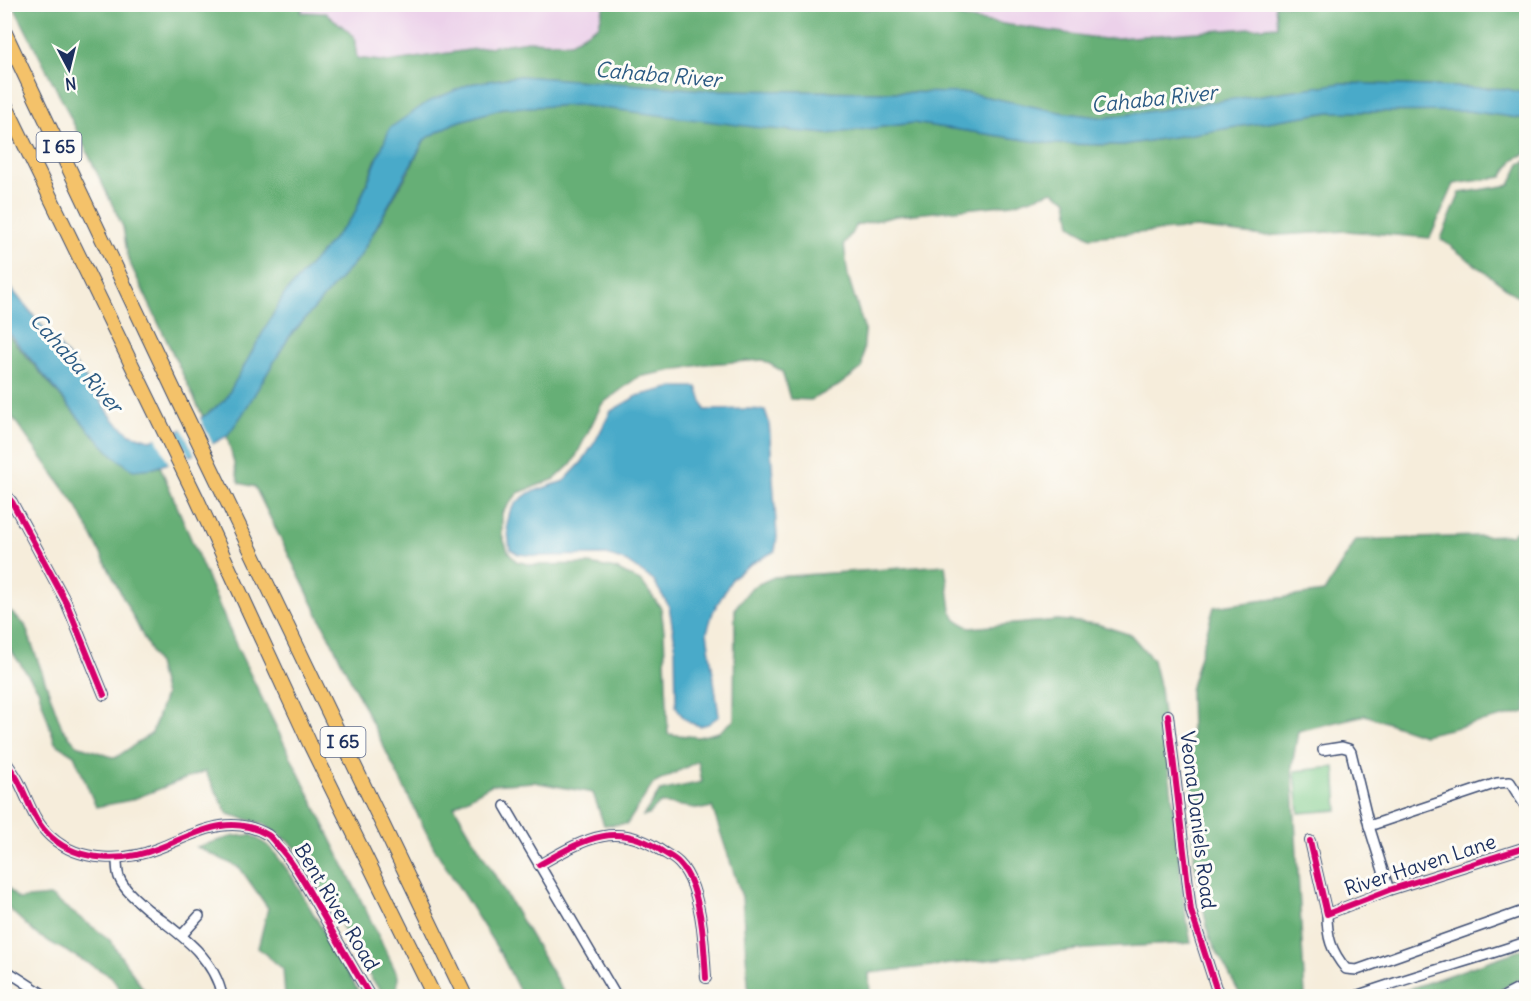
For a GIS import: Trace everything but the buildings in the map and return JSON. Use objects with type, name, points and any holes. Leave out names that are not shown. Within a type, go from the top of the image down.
[{"type":"highway","name":"I 65","points":[[4,31],[465,996]]},
{"type":"highway","name":"I 65","points":[[4,102],[197,499],[310,744],[434,996]]},
{"type":"street","points":[[4,492],[12,502],[58,585],[104,695]]},
{"type":"street","name":"Veona Daniels Road","points":[[1168,715],[1191,911],[1216,988],[1221,996]]},
{"type":"street","name":"River Haven Lane","points":[[1323,750],[1342,747],[1351,752],[1369,826],[1389,890]]},
{"type":"street","name":"Bent River Road","points":[[4,759],[19,781],[38,823],[51,837],[76,852],[99,858],[117,858],[150,852],[200,831],[219,826],[240,825],[270,836],[291,860],[370,996]]},
{"type":"street","points":[[1369,826],[1497,783],[1510,782],[1527,807]]},
{"type":"street","points":[[506,807],[616,996]]},
{"type":"street","points":[[539,865],[567,849],[596,837],[623,834],[652,844],[679,863],[692,885],[702,921],[706,978]]},
{"type":"street","name":"River Haven Lane","points":[[1310,841],[1330,944],[1338,960],[1346,969],[1358,970],[1527,910]]},
{"type":"street","name":"River Haven Lane","points":[[1326,914],[1389,890],[1527,847]]},
{"type":"street","points":[[117,858],[119,876],[128,890],[139,902],[191,944],[210,966],[218,981],[222,996]]},
{"type":"street","points":[[182,935],[199,916]]},
{"type":"street","points":[[1356,996],[1527,942]]},
{"type":"street","points":[[4,969],[46,996]]},
{"type":"street","points":[[1505,996],[1527,985]]},
{"type":"shaded area","points":[[1526,4],[1526,69],[336,87],[130,5]]},
{"type":"green space","points":[[857,4],[864,9],[940,6],[963,18],[1104,39],[1277,26],[1275,5],[1526,5],[1526,94],[1507,89],[1343,83],[1105,118],[1059,112],[967,93],[705,90],[520,76],[470,84],[376,159],[354,215],[284,295],[225,400],[203,417],[128,259],[123,227],[13,5],[304,5],[301,12],[326,13],[354,36],[357,58],[388,62],[528,41],[570,43],[599,25],[604,5]]},
{"type":"green space","points":[[579,105],[827,134],[913,123],[1053,144],[1123,145],[1329,112],[1468,111],[1526,119],[1526,154],[1514,159],[1502,177],[1454,184],[1430,238],[1347,231],[1263,236],[1196,228],[1090,237],[1071,225],[1067,200],[1053,191],[1013,204],[896,216],[857,225],[844,244],[848,276],[865,331],[862,368],[838,386],[811,400],[790,399],[782,371],[763,360],[706,364],[638,377],[602,404],[573,462],[555,479],[518,493],[502,513],[502,535],[508,551],[516,561],[532,565],[589,564],[616,569],[642,582],[661,608],[668,734],[698,737],[719,732],[734,720],[735,608],[752,587],[774,577],[945,565],[951,610],[956,620],[970,628],[1058,620],[1097,624],[1131,635],[1153,660],[1160,689],[1185,910],[1191,943],[1086,949],[869,973],[870,996],[749,996],[742,897],[712,807],[702,809],[660,803],[648,815],[643,816],[660,791],[702,782],[698,761],[653,784],[627,824],[604,825],[593,793],[534,782],[491,785],[454,806],[566,996],[522,996],[501,954],[434,848],[255,487],[239,483],[227,436],[289,337],[360,256],[425,139],[454,123],[503,108]]},
{"type":"green space","points":[[1526,161],[1526,303],[1441,239],[1460,193],[1510,185],[1520,164]]},
{"type":"green space","points":[[4,330],[88,429],[115,457],[154,468],[160,466],[236,645],[398,976],[397,996],[386,996],[372,980],[304,857],[290,842],[263,824],[228,814],[205,771],[131,800],[96,807],[74,755],[55,743],[38,689],[5,642],[5,607],[25,625],[62,728],[77,745],[115,758],[152,733],[165,695],[157,664],[76,505],[5,407]]},
{"type":"green space","points":[[1526,524],[1526,712],[1423,735],[1365,715],[1298,731],[1292,766],[1305,996],[1241,996],[1209,937],[1194,860],[1190,690],[1214,607],[1324,592],[1356,540],[1511,535]]},
{"type":"green space","points":[[1335,767],[1338,810],[1299,813],[1295,771]]},
{"type":"green space","points":[[252,835],[271,848],[291,875],[361,996],[285,996],[283,969],[258,948],[268,908],[240,868],[197,847],[234,836]]},
{"type":"green space","points":[[5,885],[18,899],[50,896],[109,939],[148,996],[124,996],[111,976],[37,935],[5,905]]},
{"type":"green space","points":[[1526,948],[1526,976],[1489,996],[1389,996]]},
{"type":"water","points":[[520,76],[705,90],[968,93],[1059,112],[1105,118],[1343,83],[1507,89],[1526,94],[1526,119],[1468,111],[1329,112],[1123,145],[1053,144],[913,123],[827,134],[579,105],[503,108],[454,123],[425,139],[360,256],[289,337],[227,436],[192,455],[154,468],[133,470],[115,457],[88,429],[5,328],[4,280],[82,373],[113,419],[130,434],[150,440],[179,431],[206,415],[225,400],[284,295],[354,215],[390,128],[428,102],[470,84]]},
{"type":"water","points":[[674,387],[697,387],[705,410],[765,410],[769,422],[777,537],[775,551],[733,577],[713,612],[707,632],[719,716],[708,724],[700,726],[684,718],[676,706],[675,642],[669,606],[653,580],[627,562],[607,555],[518,554],[510,549],[507,525],[510,511],[517,502],[529,493],[564,481],[582,462],[611,411],[637,396]]},
{"type":"pier","points":[[199,416],[214,447],[196,457],[181,426]]},
{"type":"pier","points":[[175,429],[190,459],[170,466],[155,435]]},
{"type":"cycle path","points":[[4,492],[12,502],[66,602],[104,695]]},
{"type":"cycle path","points":[[1168,715],[1191,911],[1216,988],[1221,996]]},
{"type":"cycle path","points":[[4,759],[45,831],[63,846],[75,852],[103,858],[132,856],[146,853],[199,832],[226,825],[254,828],[268,835],[299,874],[370,996]]},
{"type":"cycle path","points":[[539,865],[585,841],[615,835],[646,842],[673,858],[681,865],[693,887],[699,909],[706,978]]},
{"type":"cycle path","points":[[1310,841],[1327,914],[1389,890],[1526,847]]},
{"type":"water label","name":"Cahaba River","points":[[658,75]]},
{"type":"water label","name":"Cahaba River","points":[[1154,99]]},
{"type":"water label","name":"Cahaba River","points":[[76,363]]}]
